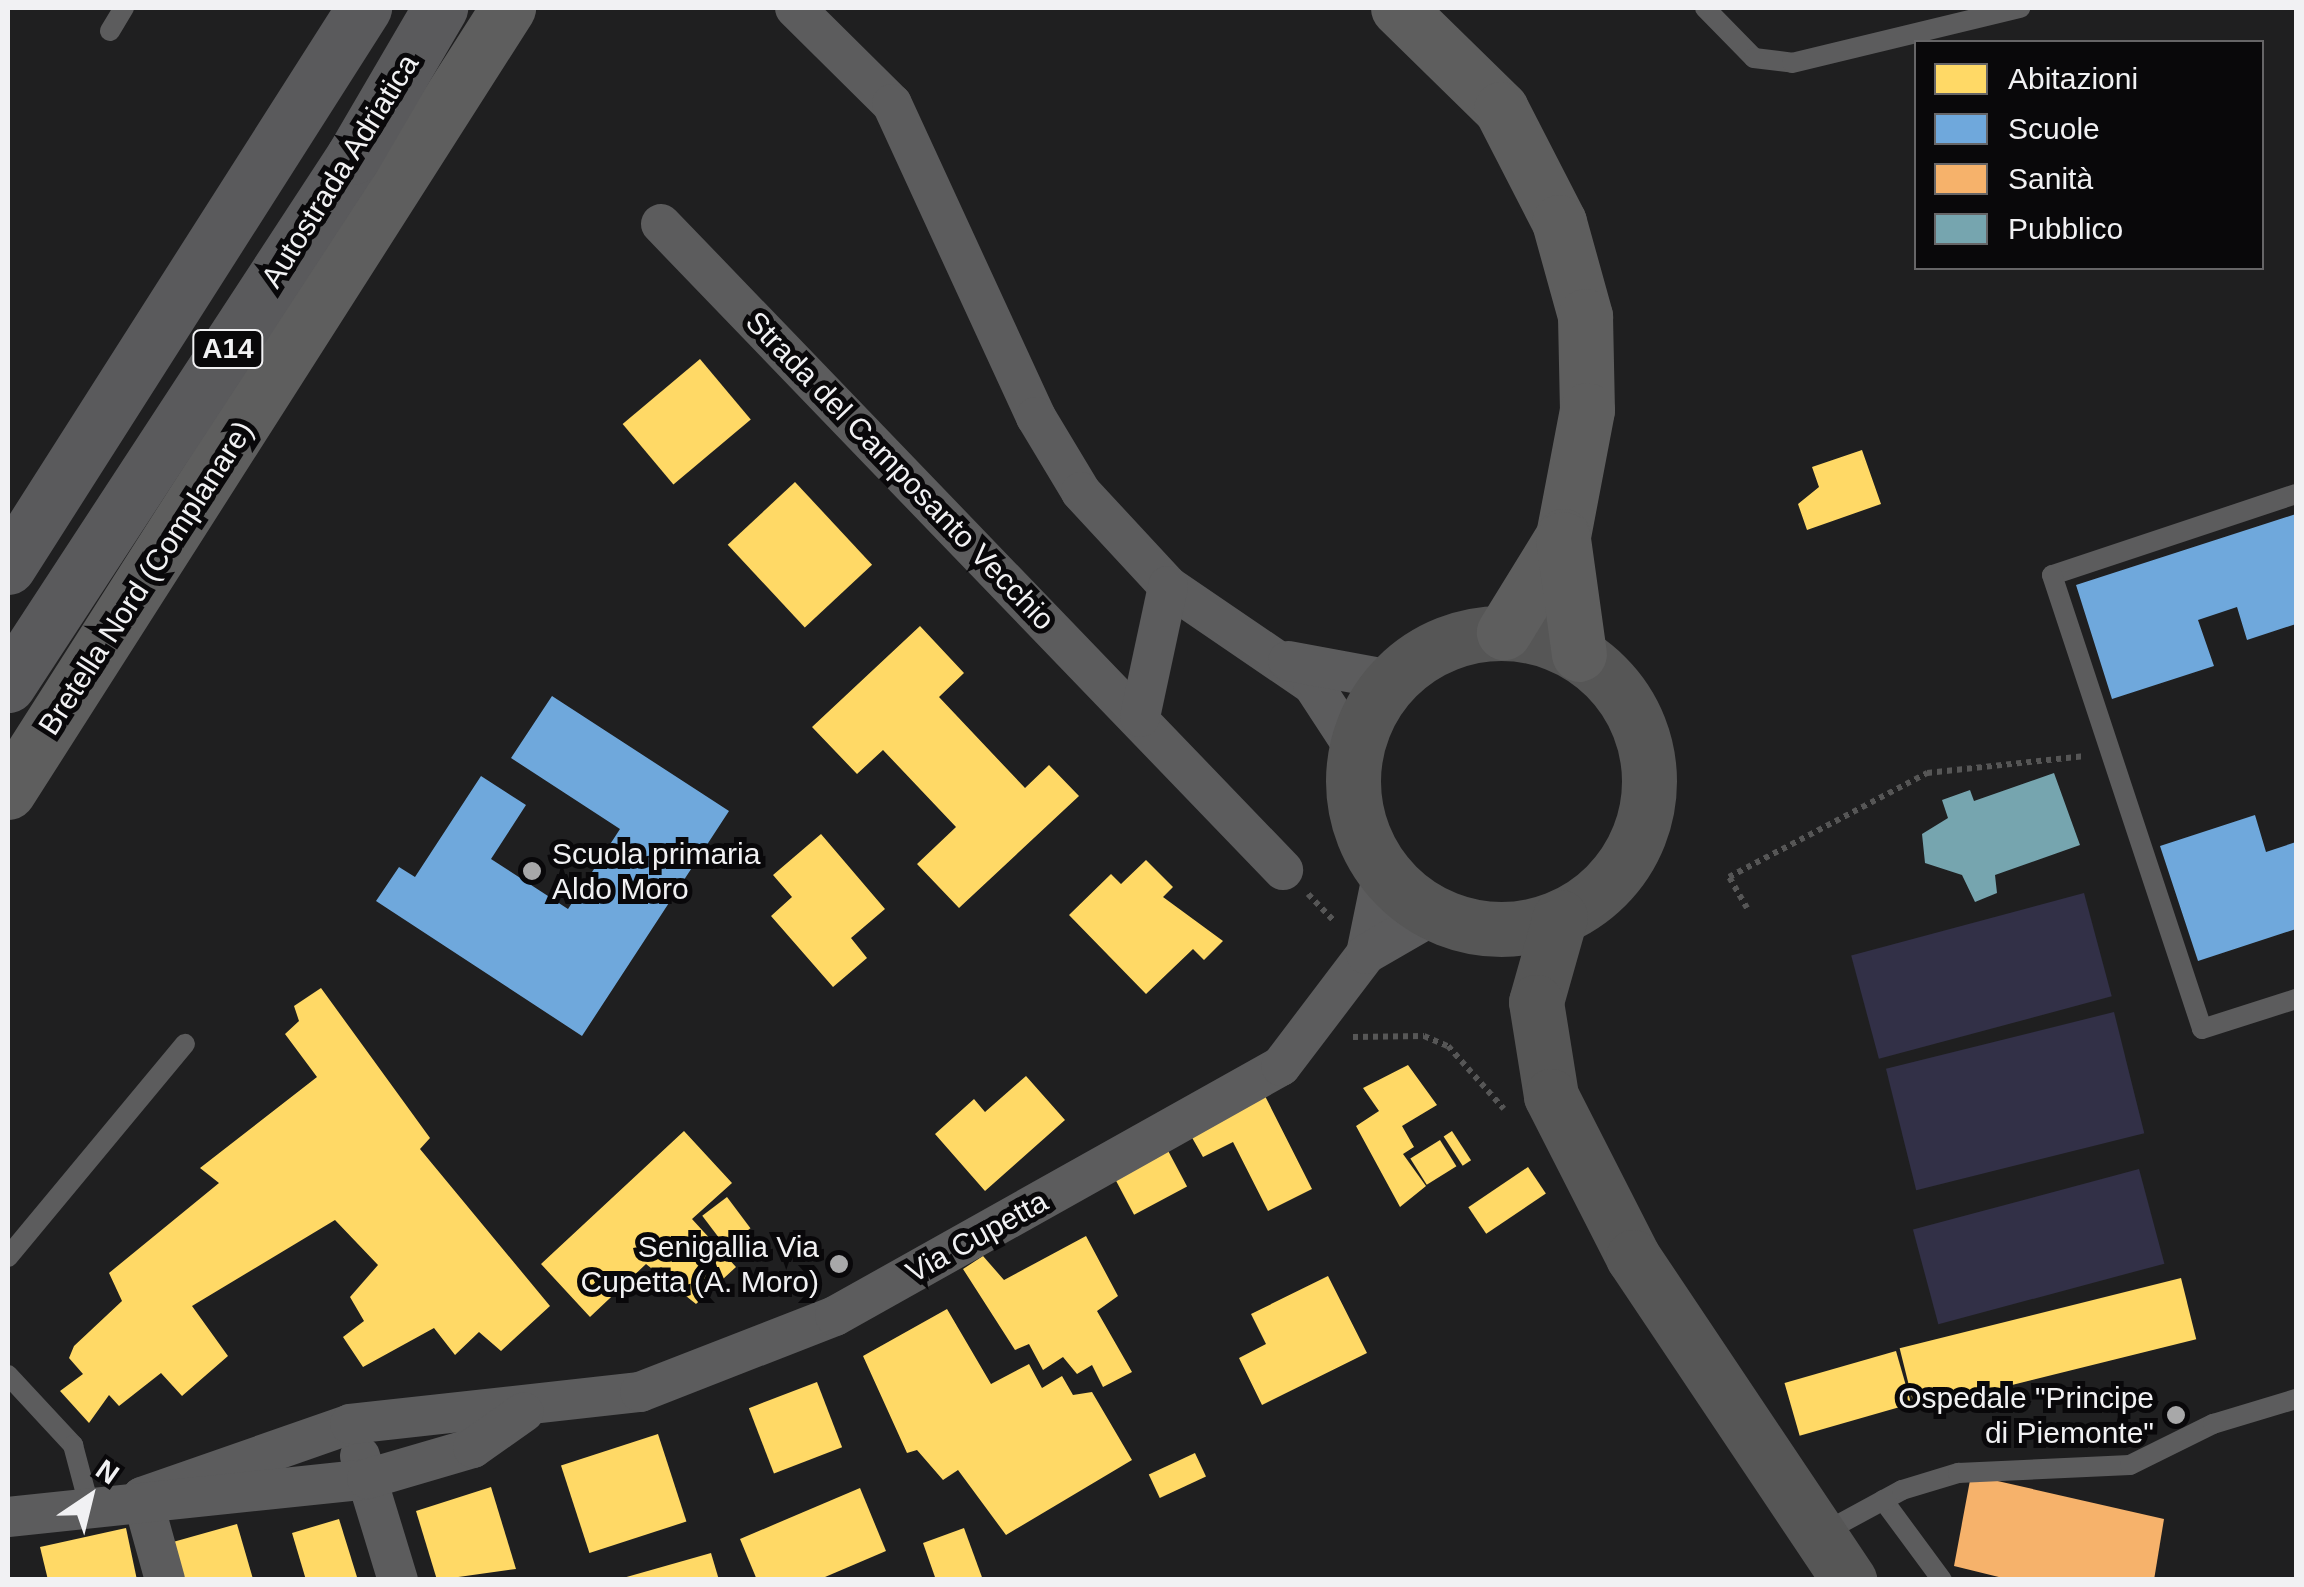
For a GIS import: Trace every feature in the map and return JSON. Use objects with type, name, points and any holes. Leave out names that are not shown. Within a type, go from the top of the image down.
[{"type":"highway","name":"Autostrada Adriatica","points":[[8,567],[364,8]]},
{"type":"highway","name":"Autostrada Adriatica","points":[[8,685],[353,157],[440,8]]},
{"type":"main road","name":"Bretella Nord (Complanare)","points":[[8,792],[508,8]]},
{"type":"main road","points":[[1398,8],[1502,109],[1575,271],[1587,410],[1563,536],[1578,654]]},
{"type":"main road","points":[[1504,632],[1563,536]]},
{"type":"street","points":[[795,8],[856,60],[926,166],[1054,447],[1121,541],[1168,586],[1313,685],[1356,750]]},
{"type":"street","name":"Strada del Camposanto Vecchio","points":[[661,224],[1140,717],[1283,870]]},
{"type":"street","points":[[1140,717],[1168,586]]},
{"type":"street","points":[[1504,632],[1578,654],[1634,713],[1650,792],[1623,868],[1560,918],[1498,929],[1436,914],[1384,871],[1357,814],[1356,750],[1392,680],[1462,638],[1504,632]]},
{"type":"street","points":[[1280,659],[1392,680]]},
{"type":"street","name":"Via Cupetta","points":[[142,1497],[350,1424],[462,1406],[524,1412],[640,1392],[835,1316],[1234,1096],[1312,1032],[1366,954],[1384,871]]},
{"type":"street","name":"Via Cupetta","points":[[1366,954],[1436,914]]},
{"type":"street","points":[[1536,1002],[1560,918]]},
{"type":"street","points":[[1498,929],[1536,1002],[1551,1096],[1606,1206],[1849,1580]]},
{"type":"street","name":"Via Cupetta","points":[[8,1517],[142,1497],[258,1496],[366,1478],[473,1448],[524,1412]]},
{"type":"street","points":[[350,1424],[398,1580]]},
{"type":"street","points":[[142,1497],[164,1580]]},
{"type":"lane","points":[[110,31],[124,8]]},
{"type":"lane","points":[[1705,8],[1754,58],[1792,63],[2020,8]]},
{"type":"lane","points":[[2296,494],[2052,575],[2202,1029],[2296,999]]},
{"type":"lane","points":[[8,1257],[184,1044]]},
{"type":"lane","points":[[8,1375],[73,1445],[89,1505]]},
{"type":"lane","points":[[1820,1535],[1883,1500],[1958,1473],[2130,1465],[2213,1424],[2296,1400]]},
{"type":"lane","points":[[1883,1500],[1942,1580]]},
{"type":"path","points":[[1748,908],[1729,878],[1926,773],[2111,754]]},
{"type":"path","points":[[1283,870],[1366,954]]},
{"type":"path","points":[[1312,1032],[1424,1036],[1448,1046],[1510,1116]]},
{"type":"shaded area","points":[[2084,893],[2112,996],[1879,1059],[1851,955]]},
{"type":"shaded area","points":[[2114,1012],[2144,1133],[1916,1190],[1886,1069]]},
{"type":"shaded area","points":[[2139,1169],[2164,1264],[1938,1324],[1913,1230]]},
{"type":"building: Abitazioni","points":[[700,359],[751,420],[673,484],[623,424]]},
{"type":"building: Abitazioni","points":[[1862,450],[1881,504],[1807,530],[1798,504],[1819,487],[1812,467]]},
{"type":"building: Abitazioni","points":[[795,482],[872,565],[805,627],[728,545]]},
{"type":"building: Abitazioni","points":[[920,626],[964,673],[939,697],[1025,788],[1049,765],[1079,796],[959,908],[917,864],[956,827],[883,750],[857,774],[812,727]]},
{"type":"building: Abitazioni","points":[[821,834],[885,909],[851,938],[867,958],[833,987],[771,916],[792,897],[773,875]]},
{"type":"building: Abitazioni","points":[[1146,860],[1173,887],[1163,897],[1223,941],[1204,960],[1193,949],[1146,994],[1069,915],[1111,874],[1121,884]]},
{"type":"building: Abitazioni","points":[[321,988],[430,1138],[420,1149],[550,1306],[501,1351],[479,1332],[455,1355],[434,1328],[363,1367],[343,1337],[364,1321],[350,1297],[378,1265],[335,1220],[192,1306],[228,1356],[182,1396],[161,1373],[119,1406],[109,1395],[89,1423],[60,1391],[83,1374],[69,1358],[74,1346],[122,1301],[109,1273],[219,1183],[200,1168],[317,1077],[285,1034],[299,1021],[294,1006]]},
{"type":"building: Abitazioni","points":[[1408,1065],[1437,1105],[1402,1126],[1414,1147],[1403,1154],[1426,1186],[1400,1207],[1356,1126],[1379,1111],[1363,1088]]},
{"type":"building: Abitazioni","points":[[1026,1076],[1065,1120],[985,1191],[935,1134],[974,1099],[985,1112]]},
{"type":"building: Abitazioni","points":[[1265,1096],[1312,1189],[1268,1211],[1233,1142],[1203,1157],[1190,1134]]},
{"type":"building: Abitazioni","points":[[684,1131],[732,1183],[692,1219],[736,1267],[696,1304],[646,1264],[590,1317],[541,1264]]},
{"type":"building: Abitazioni","points":[[1452,1131],[1471,1160],[1463,1166],[1444,1136]]},
{"type":"building: Abitazioni","points":[[1440,1140],[1456,1166],[1427,1185],[1410,1159]]},
{"type":"building: Abitazioni","points":[[1165,1145],[1187,1186],[1134,1215],[1112,1173]]},
{"type":"building: Abitazioni","points":[[1528,1167],[1546,1194],[1486,1234],[1468,1207]]},
{"type":"building: Abitazioni","points":[[727,1197],[750,1228],[726,1247],[702,1216]]},
{"type":"building: Abitazioni","points":[[1086,1236],[1118,1296],[1097,1311],[1132,1372],[1103,1387],[1092,1365],[1077,1374],[1063,1357],[1043,1370],[1029,1344],[1015,1350],[963,1269],[983,1256],[1004,1280]]},
{"type":"building: Abitazioni","points":[[1328,1276],[1367,1353],[1262,1405],[1239,1358],[1266,1344],[1251,1314]]},
{"type":"building: Abitazioni","points":[[2181,1278],[2196,1339],[1915,1409],[1900,1348]]},
{"type":"building: Abitazioni","points":[[947,1309],[991,1384],[1029,1364],[1042,1388],[1062,1376],[1073,1395],[1092,1392],[1132,1460],[1006,1535],[958,1470],[943,1480],[917,1450],[907,1453],[863,1356]]},
{"type":"building: Abitazioni","points":[[1896,1351],[1911,1404],[1800,1436],[1784,1383]]},
{"type":"building: Abitazioni","points":[[817,1382],[842,1447],[774,1474],[749,1408]]},
{"type":"building: Abitazioni","points":[[658,1434],[686,1521],[589,1553],[561,1466]]},
{"type":"building: Abitazioni","points":[[1195,1453],[1206,1477],[1160,1498],[1149,1475]]},
{"type":"building: Abitazioni","points":[[491,1487],[516,1569],[437,1580],[416,1511]]},
{"type":"building: Abitazioni","points":[[860,1488],[886,1551],[818,1580],[757,1580],[740,1539]]},
{"type":"building: Abitazioni","points":[[339,1519],[357,1577],[306,1580],[292,1533]]},
{"type":"building: Abitazioni","points":[[237,1524],[253,1579],[184,1580],[173,1542]]},
{"type":"building: Abitazioni","points":[[126,1528],[137,1580],[48,1580],[40,1547]]},
{"type":"building: Abitazioni","points":[[964,1528],[983,1580],[936,1580],[923,1543]]},
{"type":"building: Abitazioni","points":[[711,1553],[719,1580],[623,1580],[623,1578]]},
{"type":"building: Scuole","points":[[2296,514],[2296,624],[2247,640],[2237,607],[2198,620],[2214,666],[2112,699],[2076,585]]},
{"type":"building: Scuole","points":[[552,696],[729,811],[582,1036],[376,901],[399,867],[415,877],[481,776],[526,805],[491,859],[568,909],[620,829],[511,758]]},
{"type":"building: Scuole","points":[[2255,815],[2266,852],[2296,842],[2296,929],[2198,961],[2160,846]]},
{"type":"building: Sanità","points":[[1971,1475],[2164,1519],[2154,1580],[2011,1580],[1954,1566]]},
{"type":"building: Pubblico","points":[[2054,773],[2080,845],[1995,875],[1997,893],[1975,902],[1962,875],[1925,863],[1922,834],[1948,818],[1942,800],[1970,790],[1974,801]]},
{"type":"place","name":"Scuola primaria Aldo Moro","points":[[532,871]]},
{"type":"place","name":"Senigallia Via Cupetta (A. Moro)","points":[[839,1264]]},
{"type":"place","name":"Ospedale \"Principe di Piemonte\"","points":[[2176,1415]]}]
